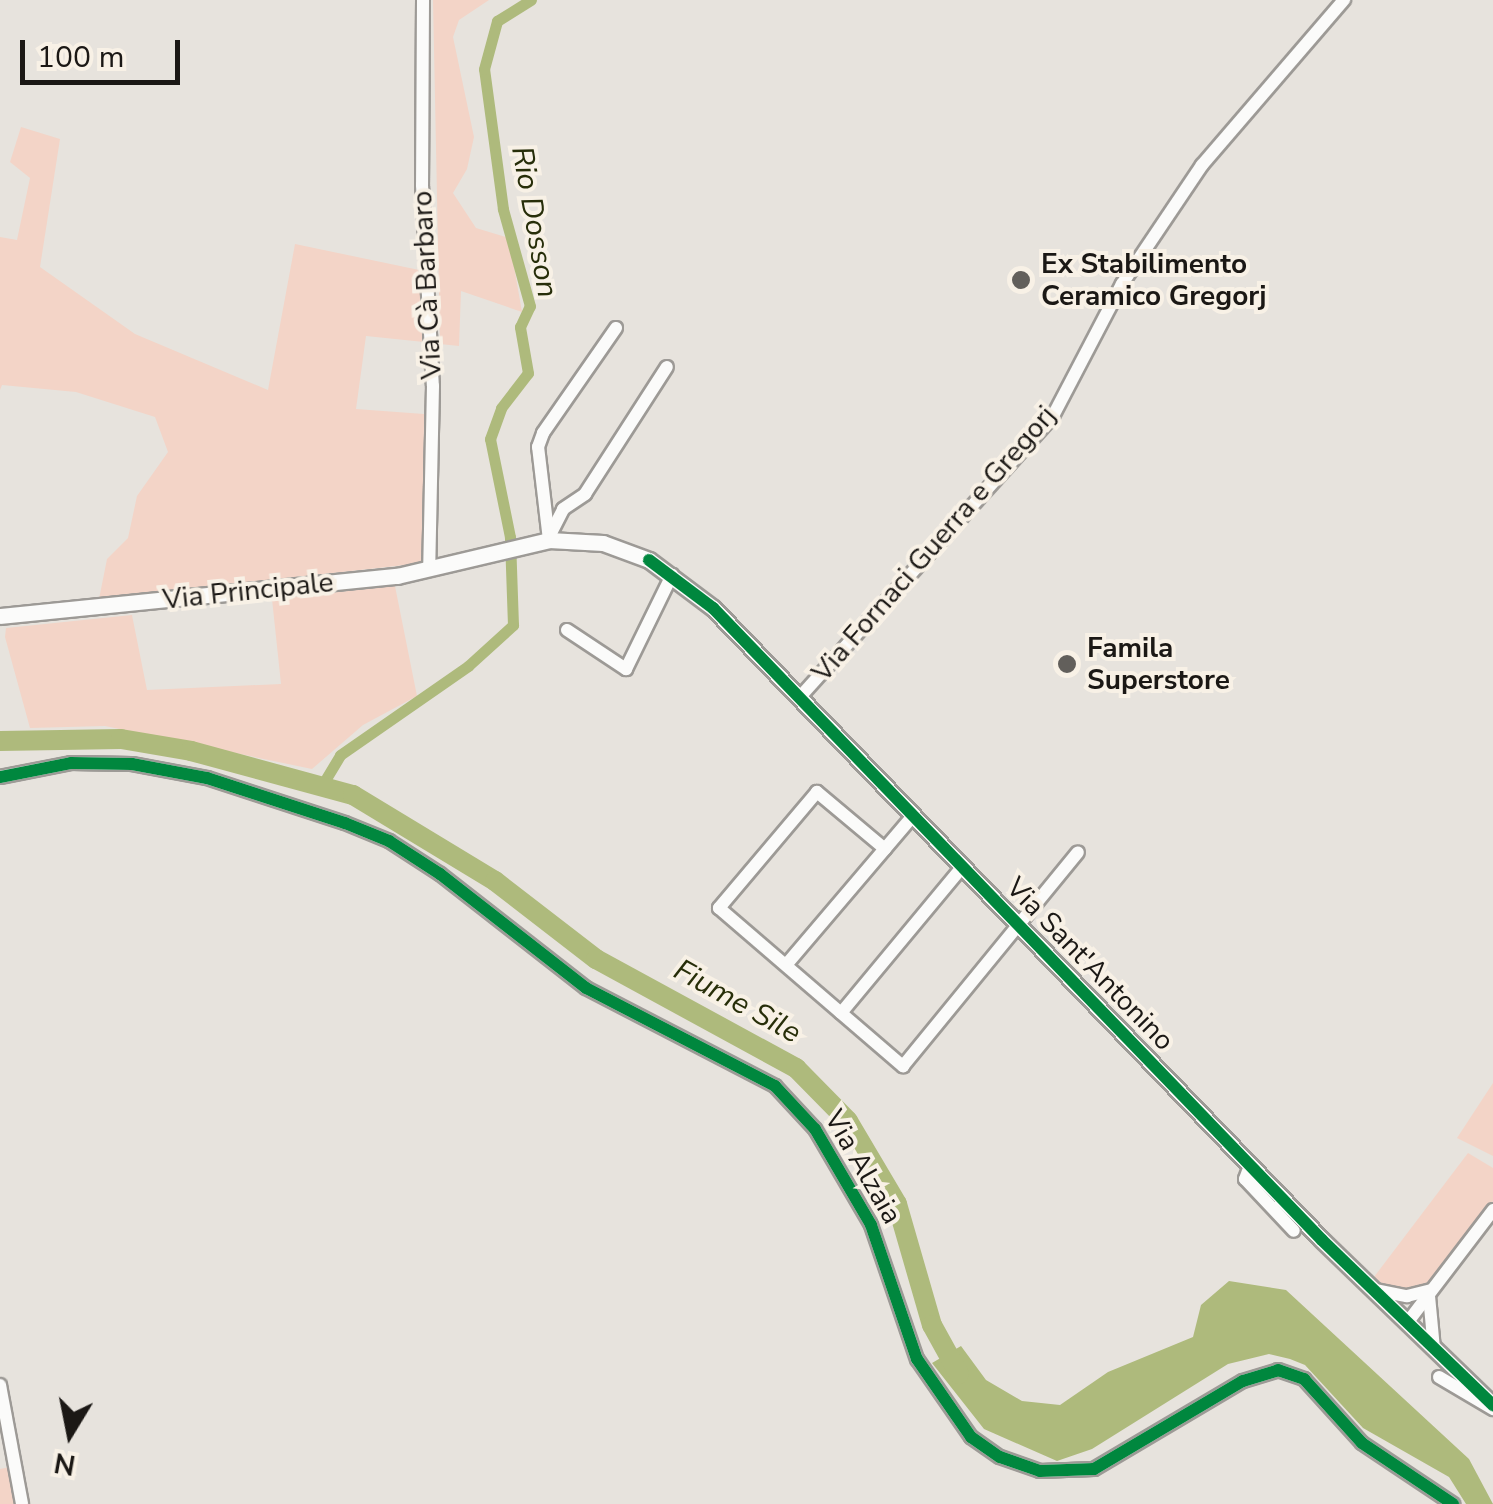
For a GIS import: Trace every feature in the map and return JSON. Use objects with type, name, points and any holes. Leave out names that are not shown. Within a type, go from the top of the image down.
[{"type":"main road","name":"Via Sant'Antonino","points":[[494,552],[549,540],[617,547],[672,575],[799,698],[1250,1166],[1493,1407]]},
{"type":"main road","name":"Via Principale","points":[[0,616],[429,570],[494,552]]},
{"type":"street","name":"Via Cà Barbaro","points":[[423,0],[422,185],[433,386],[429,570]]},
{"type":"street","name":"Via Fornaci Guerra e Gregorj","points":[[799,698],[1052,416],[1122,284],[1202,165],[1344,0]]},
{"type":"street","points":[[549,540],[538,447],[542,432],[616,328]]},
{"type":"street","points":[[549,540],[564,508],[585,494],[667,367]]},
{"type":"street","points":[[567,630],[626,669],[672,575]]},
{"type":"street","name":"Via Alzaia","points":[[0,777],[88,762],[176,771],[374,835],[440,874],[586,988],[775,1086],[815,1129],[871,1225],[918,1359],[971,1436],[1000,1456],[1040,1471],[1094,1469],[1243,1382],[1278,1370],[1304,1379],[1362,1443],[1453,1504]]},
{"type":"street","points":[[886,848],[818,792],[719,908],[904,1066],[1019,928]]},
{"type":"street","points":[[786,965],[913,816]]},
{"type":"street","name":"Via Sant'Antonino","points":[[1019,928],[1078,852]]},
{"type":"street","points":[[841,1013],[962,867]]},
{"type":"street","name":"Via Sant'Antonino","points":[[1250,1166],[1245,1179],[1294,1231]]},
{"type":"street","points":[[1407,1323],[1493,1210]]},
{"type":"street","points":[[1372,1290],[1407,1296],[1430,1292]]},
{"type":"street","points":[[1430,1292],[1434,1349]]},
{"type":"street","name":"Via Sant'Antonino","points":[[1438,1376],[1493,1407]]},
{"type":"street","points":[[0,1385],[22,1504]]},
{"type":"shaded area","points":[[433,0],[489,0],[459,20],[453,37],[474,137],[467,169],[453,193],[476,228],[509,238],[522,312],[461,291],[459,346],[440,344]]},
{"type":"shaded area","points":[[21,127],[60,139],[40,267],[135,334],[268,390],[295,244],[424,271],[424,342],[366,336],[356,409],[424,414],[423,563],[99,599],[107,559],[128,538],[137,496],[168,452],[155,417],[76,392],[2,385],[0,390],[0,237],[17,240],[30,178],[10,162]]},
{"type":"shaded area","points":[[395,586],[417,696],[363,725],[312,769],[105,726],[30,728],[5,637],[6,628],[132,615],[147,690],[281,684],[272,599]]},
{"type":"shaded area","points":[[1493,1083],[1493,1156],[1457,1138]]},
{"type":"shaded area","points":[[1468,1153],[1493,1168],[1493,1201],[1428,1285],[1414,1292],[1389,1289],[1374,1277]]},
{"type":"shaded area","points":[[1229,1281],[1286,1290],[1469,1459],[1493,1504],[1466,1504],[1449,1477],[1363,1428],[1305,1365],[1290,1359],[1269,1354],[1228,1364],[1092,1449],[1057,1461],[984,1429],[932,1363],[961,1346],[986,1380],[1022,1401],[1060,1405],[1108,1372],[1193,1337],[1201,1305]]},
{"type":"shaded area","points":[[10,1467],[18,1504],[0,1504],[0,1469]]},
{"type":"waterway","name":"Rio Dosson","points":[[321,787],[340,755],[468,666],[513,625],[510,537],[490,439],[501,408],[528,373],[520,327],[530,306],[503,209],[484,69],[497,21],[531,0]]},
{"type":"waterway","name":"Fiume Sile","points":[[0,741],[121,739],[191,751],[353,795],[495,881],[596,959],[796,1068],[848,1121],[897,1204],[932,1325],[959,1374]]},
{"type":"cycle path","points":[[649,560],[713,608],[1322,1240],[1493,1405]]},
{"type":"cycle path","points":[[0,777],[71,763],[132,764],[207,778],[345,823],[389,841],[440,874],[586,988],[775,1086],[815,1129],[871,1225],[917,1359],[971,1437],[1000,1457],[1040,1471],[1094,1469],[1243,1381],[1278,1370],[1304,1379],[1362,1443],[1453,1504]]},
{"type":"place","name":"Ex Stabilimento Ceramico Gregorj","points":[[1021,280]]},
{"type":"place","name":"Famila Superstore","points":[[1067,664]]}]
